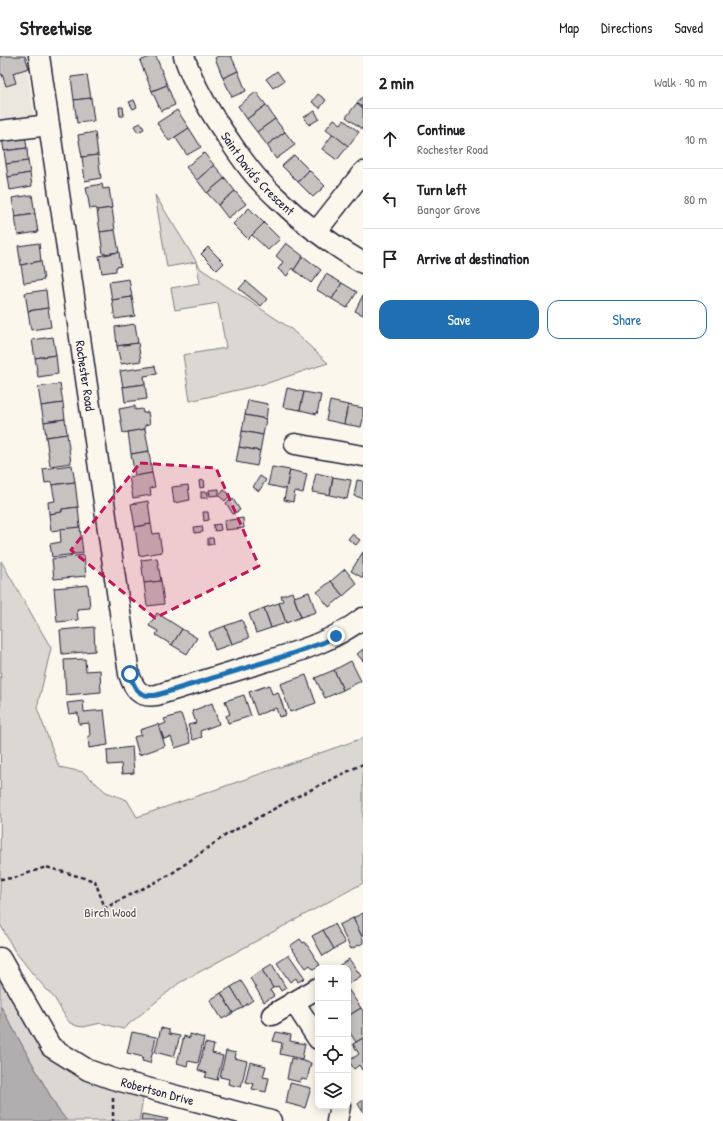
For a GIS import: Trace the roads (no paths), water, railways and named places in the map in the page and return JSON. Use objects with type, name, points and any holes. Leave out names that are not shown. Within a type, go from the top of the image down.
[{"type":"street","name":"Rochester Road","points":[[39,56],[130,674],[133,684],[139,692],[146,696],[157,695],[285,656],[322,643],[347,630],[363,618]]},
{"type":"street","name":"Saint David's Crescent","points":[[184,56],[188,70],[211,114],[236,151],[261,183],[290,211],[316,232],[341,250],[363,263]]},
{"type":"street","points":[[0,131],[49,125]]},
{"type":"street","points":[[316,232],[363,172]]},
{"type":"street","points":[[295,444],[363,456]]},
{"type":"street","name":"Robertson Drive","points":[[0,958],[51,1047],[88,1070],[112,1079],[271,1121]]},
{"type":"street","points":[[272,1015],[315,990]]},
{"type":"street","points":[[294,1002],[316,1037]]},
{"type":"street","points":[[337,1121],[339,1109]]},
{"type":"park label","name":"Birch Wood","points":[[110,912]]}]
